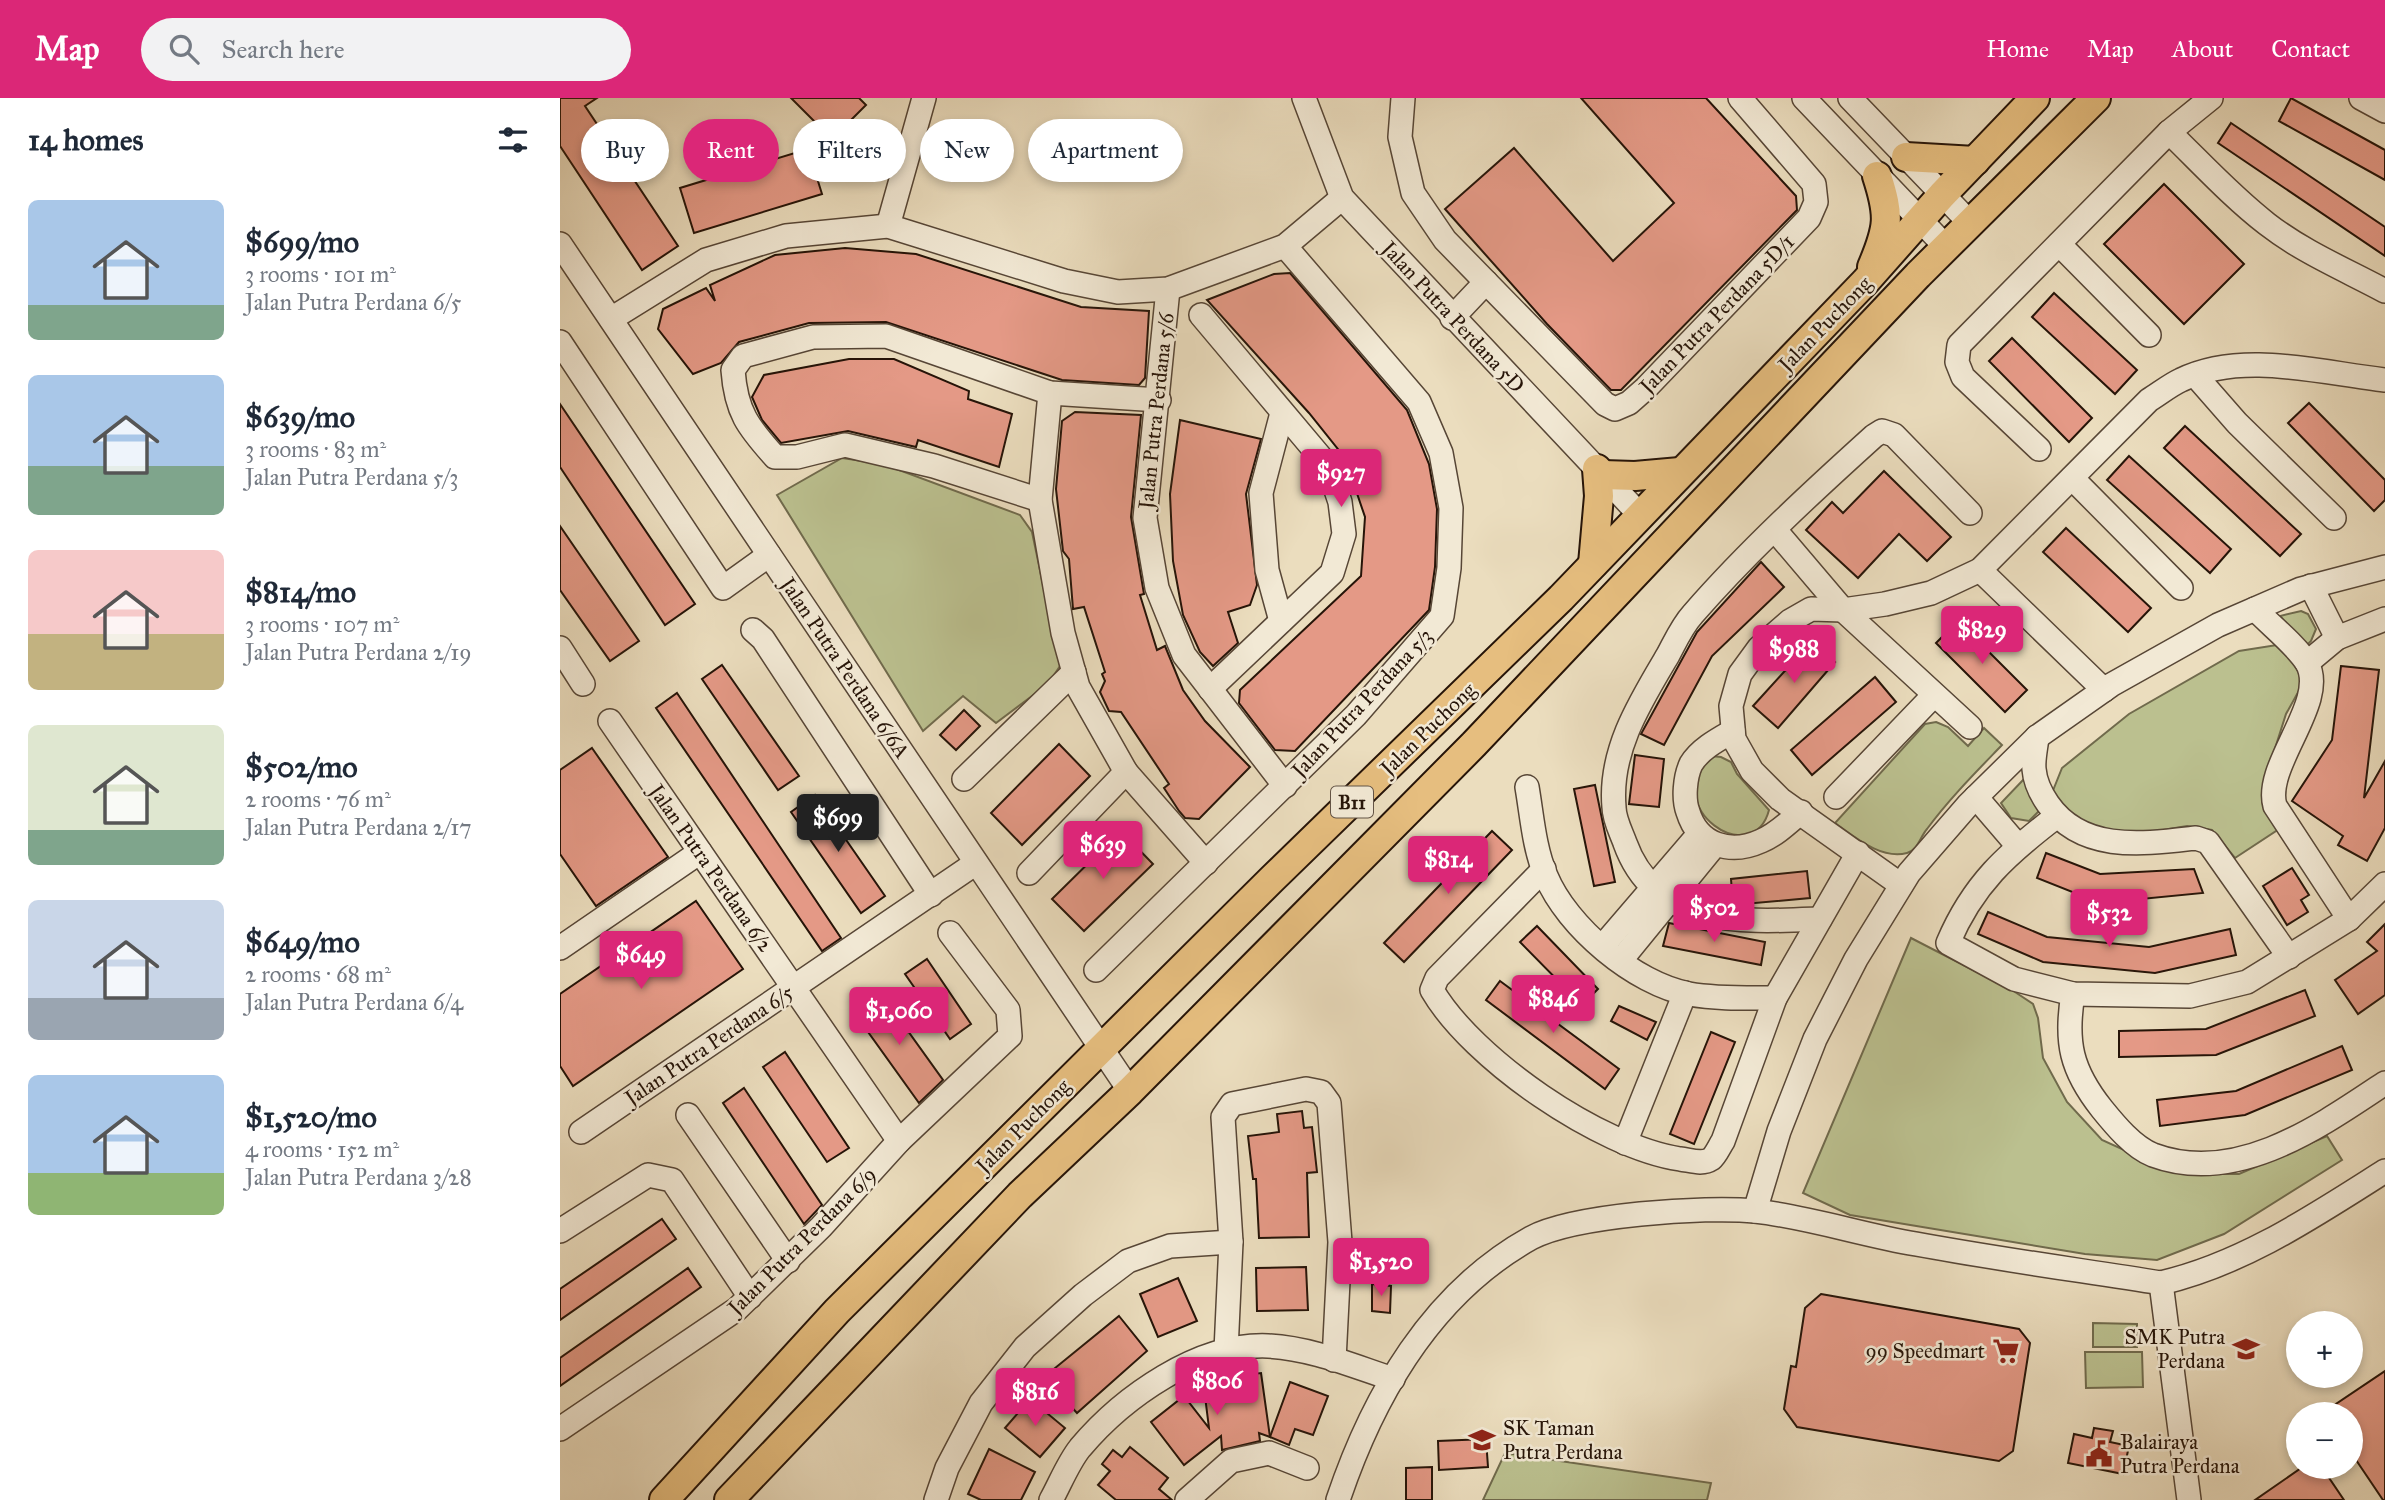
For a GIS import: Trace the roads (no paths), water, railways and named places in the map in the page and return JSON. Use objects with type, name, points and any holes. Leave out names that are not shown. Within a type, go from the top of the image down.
[{"type":"main road","name":"Jalan Puchong","points":[[664,1500],[837,1311],[1593,564],[1865,282],[1942,195],[2035,98]]},
{"type":"main road","name":"Jalan Puchong","points":[[729,1500],[1020,1195],[1130,1091],[1474,744],[1946,247],[2096,98]]},
{"type":"main road","points":[[1906,157],[1975,161]]},
{"type":"main road","points":[[1865,282],[1882,243],[1888,211],[1877,176]]},
{"type":"main road","points":[[1595,615],[1601,599],[1639,554],[1643,538],[1639,514],[1662,520],[1671,517],[1721,471],[1739,464]]},
{"type":"main road","points":[[1593,564],[1600,472],[1635,476],[1680,472]]},
{"type":"street","points":[[888,226],[924,98]]},
{"type":"street","name":"Jalan Putra Perdana 5D","points":[[1304,98],[1342,198],[1639,514]]},
{"type":"street","name":"Jalan Putra Perdana 5D/1","points":[[1403,98],[1400,137],[1413,192],[1445,240],[1605,404],[1615,409],[1629,403],[1764,268],[1809,218],[1816,202],[1814,184],[1740,98]]},
{"type":"street","points":[[1804,98],[1946,247]]},
{"type":"street","points":[[1850,98],[1970,223]]},
{"type":"street","points":[[2039,449],[1963,377],[1957,362],[1959,345],[2169,132],[2211,98]]},
{"type":"street","points":[[2361,98],[2385,111]]},
{"type":"street","points":[[2169,132],[2228,191],[2268,225],[2309,252],[2385,291]]},
{"type":"street","points":[[611,319],[706,260],[786,236],[888,226],[1064,281],[1118,292],[1168,289],[1284,246],[1342,198]]},
{"type":"street","name":"Jalan Putra Perdana 6/6A","points":[[560,244],[1130,1091]]},
{"type":"street","points":[[2059,244],[2149,335]]},
{"type":"street","name":"Jalan Putra Perdana 5/3","points":[[1096,970],[1356,715],[1442,616],[1449,568],[1451,508],[1441,453],[1419,402],[1284,246]]},
{"type":"street","points":[[1452,318],[1486,282]]},
{"type":"street","name":"Jalan Putra Perdana 5/6","points":[[1168,289],[1145,519],[1157,588],[1184,655],[1285,786]]},
{"type":"street","points":[[1201,314],[1328,466],[1340,502],[1344,534],[1332,573],[1210,689]]},
{"type":"street","points":[[1040,500],[934,466],[845,445],[797,457],[775,457],[747,426],[735,396],[733,370],[743,356],[813,337],[886,336],[1050,393],[1159,400]]},
{"type":"street","points":[[560,342],[723,587],[769,555]]},
{"type":"street","points":[[1901,885],[1780,799],[1752,771],[1734,739],[1731,706],[1740,674],[1759,648],[1790,621],[1811,609],[1843,610],[1931,593],[1980,570],[2149,400],[2181,380],[2220,368],[2268,366],[2385,380]]},
{"type":"street","points":[[2195,375],[2237,424],[2334,518]]},
{"type":"street","points":[[1050,393],[1040,500],[1063,633],[1078,687],[1126,772],[1206,863]]},
{"type":"street","points":[[1282,413],[1261,493],[1267,570],[1282,621]]},
{"type":"street","points":[[1820,919],[1741,922],[1698,914],[1662,893],[1628,852],[1614,809],[1615,768],[1624,735],[1691,616],[1775,530],[1882,431],[1894,435],[1970,513]]},
{"type":"street","points":[[2072,478],[2181,588]]},
{"type":"street","points":[[1775,530],[1843,610],[1970,727]]},
{"type":"street","points":[[1755,1212],[1779,1131],[1815,1039],[1856,959],[1901,885],[1976,797],[2037,737],[2104,690],[2218,625],[2311,586],[2385,567]]},
{"type":"street","points":[[1980,570],[2104,690]]},
{"type":"street","points":[[2311,586],[2337,638]]},
{"type":"street","points":[[2255,609],[2307,663],[2312,682],[2301,720],[2274,782],[2272,795],[2275,806],[2349,919]]},
{"type":"street","points":[[2307,663],[2337,638],[2385,619]]},
{"type":"street","points":[[753,630],[764,639],[931,895]]},
{"type":"street","points":[[560,648],[583,684]]},
{"type":"street","points":[[964,779],[1074,672]]},
{"type":"street","points":[[1836,797],[1934,695]]},
{"type":"street","name":"Jalan Putra Perdana 6/2","points":[[610,721],[899,1141]]},
{"type":"street","points":[[1733,730],[1708,746],[1692,764],[1686,785],[1686,807],[1693,828],[1706,840],[1760,842],[1801,812]]},
{"type":"street","points":[[2037,737],[2034,770],[2041,794],[2057,816],[2082,835],[2115,843],[2196,838],[2208,842],[2289,957]]},
{"type":"street","points":[[1029,873],[1126,772]]},
{"type":"street","points":[[1527,787],[1544,869],[1564,911],[1602,947],[1669,989],[1685,993],[1775,998]]},
{"type":"street","points":[[1976,797],[2018,846]]},
{"type":"street","points":[[2057,816],[2018,846],[1986,877],[1961,912],[1948,943],[2014,979],[2073,994],[2190,996],[2248,982],[2349,919],[2385,884]]},
{"type":"street","points":[[1621,960],[1662,893],[1706,840]]},
{"type":"street","points":[[562,942],[700,852]]},
{"type":"street","points":[[1544,869],[1437,978],[1432,990],[1441,1006],[1501,1067],[1544,1098],[1625,1143],[1671,1158],[1703,1162],[1713,1158],[1723,1141],[1775,998],[1858,853]]},
{"type":"street","name":"Jalan Putra Perdana 6/5","points":[[581,1132],[976,863]]},
{"type":"street","points":[[1602,947],[1662,893]]},
{"type":"street","name":"Jalan Putra Perdana 6/9","points":[[560,1429],[653,1368],[750,1297],[788,1261],[899,1141],[1010,1036],[1008,1010],[950,933]]},
{"type":"street","points":[[1625,1143],[1685,993]]},
{"type":"street","points":[[2073,994],[2067,1030],[2074,1063],[2091,1096],[2118,1129],[2151,1154],[2189,1163],[2230,1161],[2271,1149],[2307,1132],[2385,1083]]},
{"type":"street","points":[[1226,1351],[1231,1242],[1223,1117],[1232,1104],[1307,1089],[1321,1092],[1329,1103],[1340,1242],[1334,1360]]},
{"type":"street","points":[[688,1115],[788,1261]]},
{"type":"street","points":[[1339,1500],[1356,1448],[1417,1339],[1451,1301],[1490,1264],[1534,1237],[1589,1222],[1640,1215],[1676,1211],[1755,1212],[1915,1244],[2161,1283],[2198,1275],[2246,1253],[2309,1220],[2385,1171]]},
{"type":"street","points":[[560,1231],[648,1175],[671,1180],[750,1297]]},
{"type":"street","points":[[936,1500],[947,1468],[981,1404],[1025,1347],[1083,1295],[1128,1261],[1170,1246],[1231,1242]]},
{"type":"street","points":[[2161,1283],[2189,1500]]},
{"type":"street","points":[[1051,1500],[1079,1450],[1107,1421],[1146,1390],[1197,1362],[1226,1351],[1268,1346],[1310,1352],[1393,1380]]},
{"type":"street","points":[[1187,1500],[1231,1461],[1269,1453],[1307,1468]]},
{"type":"place","name":"SMK Putra Perdana","points":[[2246,1349]]},
{"type":"place","name":"99 Speedmart","points":[[2006,1351]]},
{"type":"place","name":"SK Taman Putra Perdana","points":[[1482,1440]]},
{"type":"place","name":"Balairaya Putra Perdana","points":[[2099,1454]]}]
